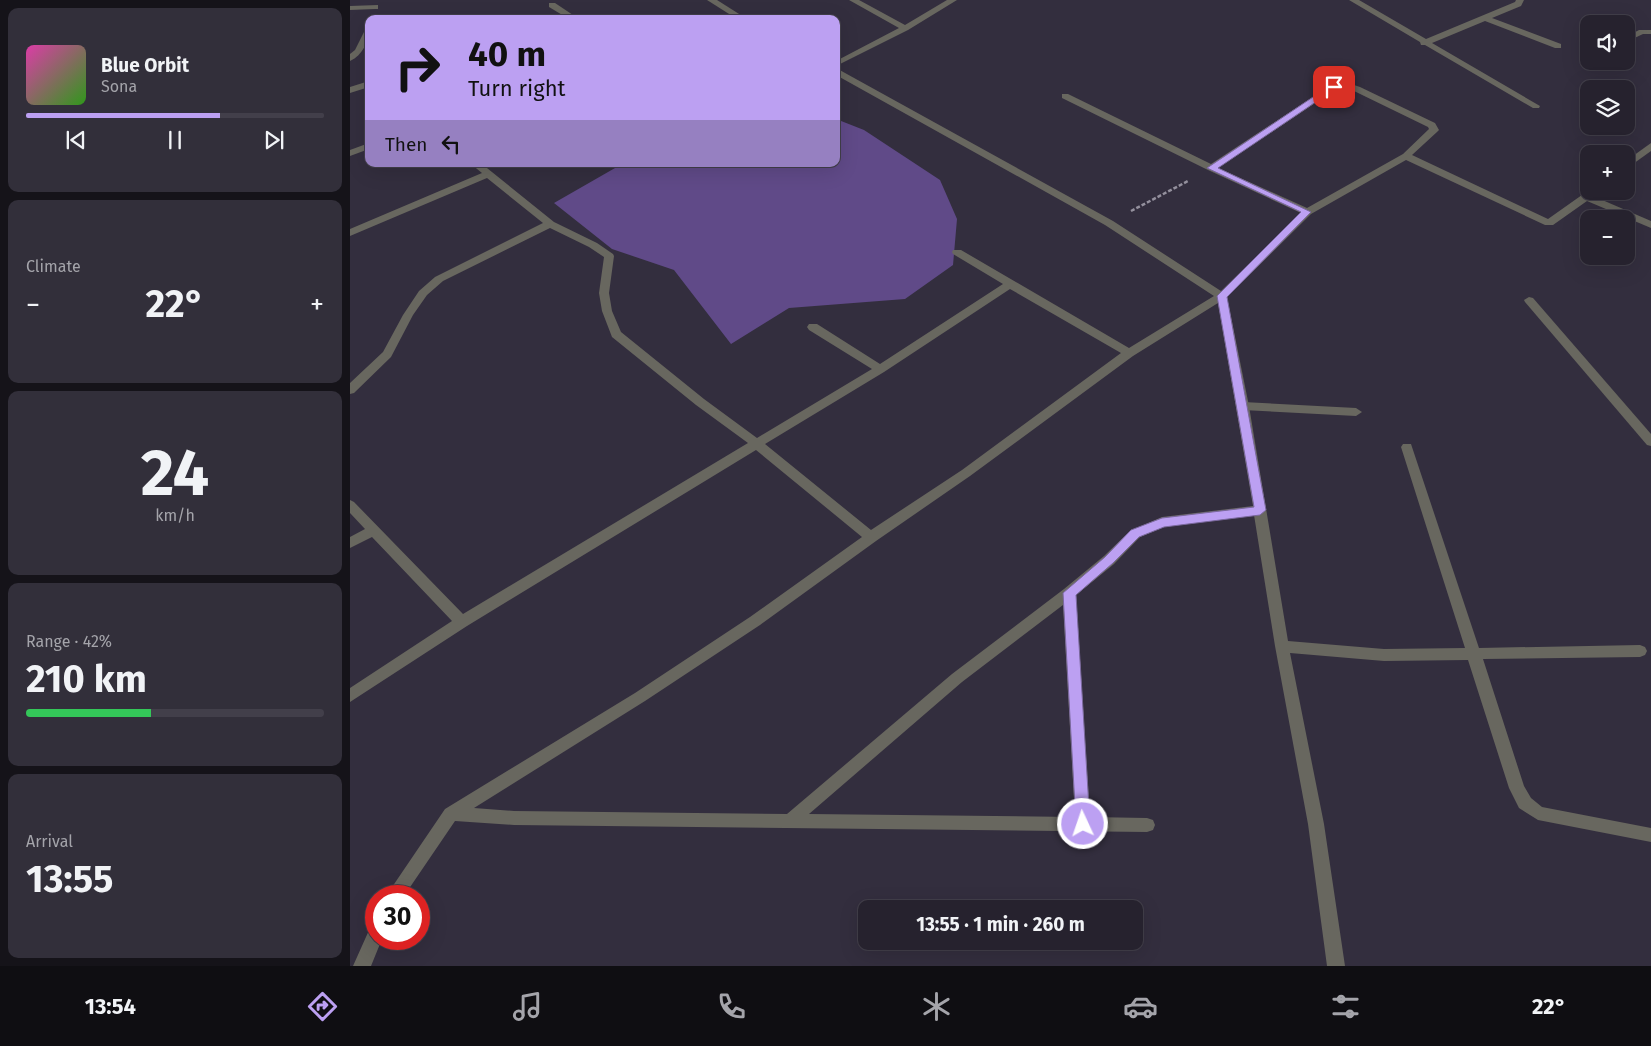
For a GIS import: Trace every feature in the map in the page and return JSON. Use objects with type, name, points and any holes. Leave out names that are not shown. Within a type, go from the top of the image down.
[{"type":"street","points":[[711,0],[736,15]]},
{"type":"street","points":[[853,0],[905,28]]},
{"type":"street","points":[[840,62],[953,0]]},
{"type":"street","points":[[1353,0],[1424,43],[1536,106]]},
{"type":"street","points":[[1424,43],[1518,4],[1520,0]]},
{"type":"street","points":[[350,8],[377,4]]},
{"type":"street","points":[[552,5],[568,15]]},
{"type":"street","points":[[1484,18],[1558,46]]},
{"type":"street","points":[[1635,36],[1642,32],[1651,32]]},
{"type":"street","points":[[350,58],[358,50],[365,37]]},
{"type":"street","points":[[840,73],[1109,223],[1222,296],[1243,406],[1282,646],[1316,824],[1336,966]]},
{"type":"street","points":[[350,90],[365,85]]},
{"type":"street","points":[[402,885],[451,814],[640,697],[722,643],[871,537],[966,473],[1129,353],[1222,296],[1307,212],[1406,156],[1434,130],[1432,125],[1357,89],[1342,85],[1334,87],[1211,168]]},
{"type":"street","points":[[1066,96],[1211,168],[1307,212]]},
{"type":"street","points":[[1635,159],[1651,146]]},
{"type":"street","points":[[350,153],[365,147]]},
{"type":"street","points":[[1406,156],[1549,223],[1582,200]]},
{"type":"street","points":[[480,167],[550,224],[592,245],[609,256],[604,293],[607,311],[616,334],[700,402],[756,443],[871,537]]},
{"type":"street","points":[[350,233],[488,174]]},
{"type":"street","points":[[1603,200],[1651,225]]},
{"type":"street","points":[[350,390],[387,354],[408,315],[423,293],[438,279],[550,224]]},
{"type":"street","points":[[957,252],[1129,353]]},
{"type":"street","points":[[350,696],[462,622],[880,369],[1010,284]]},
{"type":"street","points":[[1529,300],[1651,442]]},
{"type":"street","points":[[813,327],[880,369]]},
{"type":"street","points":[[1243,406],[1356,412]]},
{"type":"street","points":[[1407,447],[1517,788],[1526,803],[1538,814],[1651,835]]},
{"type":"street","points":[[350,505],[462,622]]},
{"type":"street","points":[[791,820],[957,678],[1070,593],[1109,560],[1135,534],[1162,522],[1260,510]]},
{"type":"street","points":[[350,543],[373,530]]},
{"type":"street","points":[[1070,593],[1083,824]]},
{"type":"street","points":[[1282,646],[1384,654],[1640,651]]},
{"type":"street","points":[[451,814],[514,818],[1147,825]]},
{"type":"street","points":[[362,966],[369,950]]},
{"type":"path","points":[[1109,223],[1211,168]]},
{"type":"shaded area","points":[[840,121],[864,130],[940,180],[957,219],[953,265],[905,299],[789,308],[731,344],[674,270],[612,249],[554,203],[617,167],[840,167]]},
{"type":"route","points":[[1083,824],[1070,593],[1109,560],[1135,534],[1162,522],[1260,510],[1222,296],[1307,212],[1211,168],[1334,87]]}]
